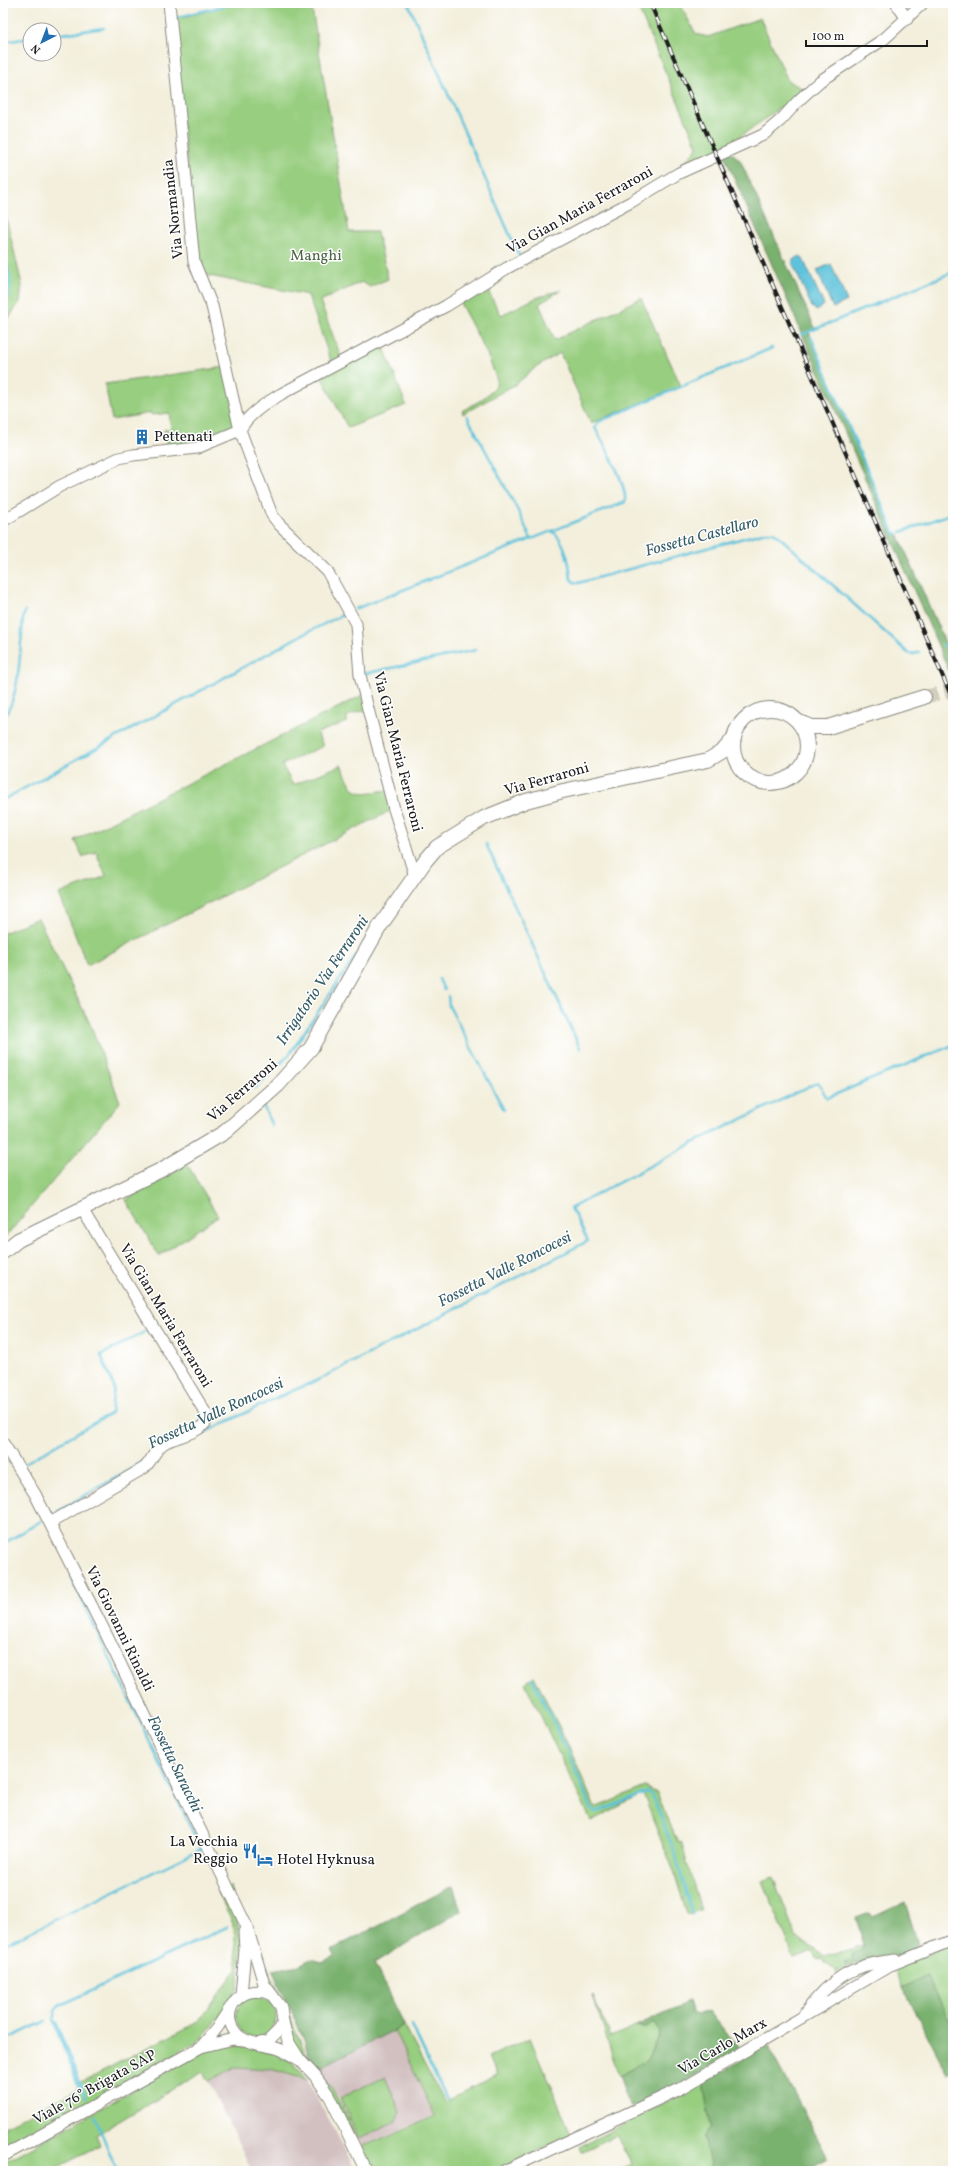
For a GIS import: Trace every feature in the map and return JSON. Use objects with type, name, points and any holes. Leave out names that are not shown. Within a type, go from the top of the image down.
[{"type":"main road","points":[[828,727],[816,736],[808,748],[801,767],[792,777],[779,783],[765,783],[752,779],[738,764],[733,751],[734,738],[744,720],[761,710],[782,710],[799,722],[811,727],[828,727],[924,697]]},
{"type":"main road","points":[[799,722],[806,734],[808,748]]},
{"type":"main road","name":"Via Ferraroni","points":[[3,1252],[18,1240],[161,1170],[226,1132],[291,1072],[311,1048],[363,955],[415,876],[437,847],[484,818],[520,803],[563,791],[708,760],[723,751],[734,738]]},
{"type":"main road","name":"Via Ferraroni","points":[[708,760],[738,764]]},
{"type":"street","name":"Via Normandia","points":[[169,3],[194,262],[212,306],[240,430]]},
{"type":"street","points":[[896,3],[907,19]]},
{"type":"street","name":"Via Gian Maria Ferraroni","points":[[3,521],[60,486],[119,458],[197,448],[240,430],[243,424],[258,409],[281,394],[452,302],[507,268],[630,202],[679,173],[763,134],[781,120],[799,100],[820,81],[884,39],[923,3]]},
{"type":"street","name":"Via Gian Maria Ferraroni","points":[[240,430],[272,515],[278,524],[323,565],[349,610],[357,628],[360,674],[368,709],[394,809],[415,876]]},
{"type":"street","name":"Via Gian Maria Ferraroni","points":[[50,1523],[148,1465],[154,1453],[165,1442],[201,1427],[207,1422],[208,1414],[82,1209]]},
{"type":"street","name":"Via Giovanni Rinaldi","points":[[3,1443],[29,1483],[106,1634],[249,1931],[264,1984],[281,2007],[288,2042],[300,2060],[315,2076],[330,2097],[366,2171]]},
{"type":"street","name":"Via Giovanni Rinaldi","points":[[201,2047],[241,1995],[244,1980],[245,1942],[242,1918]]},
{"type":"street","name":"Via Carlo Marx","points":[[504,2171],[682,2088],[900,1960],[953,1940]]},
{"type":"street","points":[[803,2017],[819,1995],[842,1975],[863,1966],[900,1960]]},
{"type":"street","points":[[244,1980],[260,1971]]},
{"type":"street","points":[[241,1995],[257,1990],[272,1995]]},
{"type":"street","points":[[233,2005],[230,2018],[231,2025],[234,2031],[244,2040]]},
{"type":"street","points":[[260,2043],[275,2036],[283,2022]]},
{"type":"street","name":"Via Giovanni Rinaldi","points":[[201,2047],[233,2039],[244,2040],[260,2043],[281,2050],[300,2060]]},
{"type":"street","name":"Viale 76° Brigata SAP","points":[[3,2156],[201,2047]]},
{"type":"shaded area","points":[[394,2030],[434,2115],[362,2146],[339,2098],[319,2068]]},
{"type":"shaded area","points":[[234,2067],[270,2069],[308,2081],[356,2171],[252,2171],[208,2081]]},
{"type":"green space","name":"Manghi","points":[[235,3],[311,3],[349,232],[377,232],[388,279],[370,287],[362,282],[320,301],[343,362],[381,340],[406,405],[348,428],[320,374],[333,367],[308,295],[199,274],[171,19],[188,16]]},
{"type":"green space","points":[[636,3],[682,3],[682,8],[696,34],[708,37],[760,18],[788,81],[805,90],[724,148],[683,168],[681,165],[695,151],[697,146]]},
{"type":"green space","points":[[731,152],[740,160],[815,328],[809,332],[894,533],[898,534],[953,661],[953,680],[724,155]]},
{"type":"green space","points":[[3,204],[22,285],[20,302],[3,326]]},
{"type":"green space","points":[[499,273],[502,280],[490,290],[490,295],[501,315],[536,298],[561,290],[539,304],[555,340],[641,298],[681,386],[591,423],[560,353],[535,368],[516,384],[463,414],[462,411],[481,400],[495,388],[497,380],[487,354],[458,299]]},
{"type":"green space","points":[[226,367],[240,430],[167,452],[164,430],[171,429],[169,413],[152,415],[151,413],[112,420],[105,384]]},
{"type":"green space","points":[[365,694],[368,709],[347,716],[347,722],[317,733],[323,746],[282,765],[293,785],[341,765],[350,783],[358,791],[362,793],[389,790],[394,809],[87,965],[59,894],[106,876],[96,852],[83,857],[75,840]]},
{"type":"green space","points":[[38,918],[91,1026],[120,1102],[3,1240],[3,933]]},
{"type":"green space","points":[[187,1164],[218,1216],[159,1256],[126,1200]]},
{"type":"green space","points":[[534,1676],[569,1747],[595,1808],[645,1787],[657,1793],[678,1843],[681,1842],[701,1910],[687,1914],[674,1872],[643,1794],[591,1821],[525,1683]]},
{"type":"green space","points":[[773,1877],[796,1937],[826,1955],[836,1954],[864,1945],[847,1968],[836,1974],[834,1969],[824,1962],[823,1958],[817,1959],[813,1951],[794,1958],[763,1881]]},
{"type":"green space","points":[[230,1886],[242,1945],[238,1988],[225,2010],[202,2039],[3,2150],[3,2127],[78,2089],[77,2084],[194,2024],[201,2018],[237,1969],[234,1926],[218,1892]]},
{"type":"green space","points":[[453,1886],[461,1911],[374,1963],[404,2025],[319,2068],[308,2053],[304,2039],[272,1970],[299,1965],[311,1959],[322,1962],[334,1956],[331,1950]]},
{"type":"green space","points":[[905,1902],[918,1944],[908,1953],[847,1968],[844,1963],[853,1959],[851,1954],[860,1951],[864,1945],[856,1918],[870,1913],[873,1917]]},
{"type":"green space","points":[[953,1944],[953,2025],[926,1976],[903,1988],[894,1967]]},
{"type":"green space","points":[[258,1946],[270,1976],[273,1979],[306,2054],[332,2088],[357,2138],[355,2139],[295,2047],[268,1986]]},
{"type":"green space","points":[[926,1976],[953,2025],[953,2072],[948,2075],[903,1988]]},
{"type":"green space","points":[[593,1996],[611,2037],[636,2026],[646,2028],[655,2023],[660,2032],[647,2060],[619,2076]]},
{"type":"green space","points":[[256,1997],[264,1999],[270,2003],[274,2009],[276,2017],[274,2025],[270,2031],[264,2035],[256,2037],[248,2035],[242,2031],[238,2025],[236,2017],[238,2009],[242,2003],[248,1999]]},
{"type":"green space","points":[[688,2002],[691,2012],[696,2015],[709,2011],[740,2050],[678,2086],[631,2108],[619,2076],[647,2060],[660,2032],[655,2023],[646,2028],[636,2026]]},
{"type":"green space","points":[[404,2025],[444,2102],[497,2075],[489,2057],[530,2038],[572,2136],[494,2171],[368,2171],[357,2149],[435,2116],[394,2030]]},
{"type":"green space","points":[[768,2044],[828,2158],[804,2171],[712,2171],[703,2136],[711,2127],[703,2083]]},
{"type":"green space","points":[[227,2045],[276,2052],[291,2061],[308,2080],[270,2069],[235,2067],[208,2081],[203,2071],[96,2135],[100,2146],[50,2171],[3,2171],[3,2163],[202,2052]]},
{"type":"green space","points":[[385,2077],[401,2112],[396,2121],[359,2138],[340,2098]]},
{"type":"green space","points":[[703,2083],[711,2127],[703,2136],[712,2171],[616,2171],[632,2164],[616,2135],[581,2152],[579,2147]]},
{"type":"water","points":[[800,256],[803,259],[824,305],[817,311],[812,307],[793,265],[793,260]]},
{"type":"water","points":[[831,264],[847,301],[833,308],[817,270]]},
{"type":"waterway","points":[[174,18],[235,3]]},
{"type":"waterway","points":[[408,3],[520,258]]},
{"type":"waterway","points":[[62,34],[104,28]]},
{"type":"waterway","points":[[3,42],[22,39]]},
{"type":"waterway","points":[[3,251],[10,278],[9,291],[3,304]]},
{"type":"waterway","points":[[801,335],[953,272]]},
{"type":"waterway","points":[[811,337],[894,533],[898,534]]},
{"type":"waterway","points":[[355,609],[625,502],[625,495],[619,475],[595,428],[598,422],[772,348]]},
{"type":"waterway","points":[[467,416],[517,509],[531,539]]},
{"type":"waterway","points":[[901,532],[953,513]]},
{"type":"waterway","name":"Fossetta Castellaro","points":[[552,531],[557,535],[566,553],[571,579],[578,583],[766,532],[774,532],[908,653],[914,654],[919,652]]},
{"type":"waterway","points":[[3,720],[15,693],[25,611]]},
{"type":"waterway","points":[[3,800],[296,638],[346,613]]},
{"type":"waterway","name":"Fossetta Castellaro","points":[[943,645],[953,648]]},
{"type":"waterway","points":[[363,674],[476,650]]},
{"type":"waterway","points":[[486,844],[580,1048]]},
{"type":"waterway","name":"Irrigatorio Via Ferraroni","points":[[255,1088],[289,1055],[357,954]]},
{"type":"waterway","points":[[439,979],[444,990]]},
{"type":"waterway","points":[[448,996],[449,1006],[504,1110]]},
{"type":"waterway","name":"Fossetta Valle Roncocesi","points":[[158,1455],[278,1397],[318,1380],[588,1241],[571,1208],[697,1141],[818,1082],[827,1098],[953,1045]]},
{"type":"waterway","name":"Irrigatorio Via Ferraroni","points":[[263,1105],[272,1126]]},
{"type":"waterway","points":[[25,1463],[111,1413],[114,1387],[101,1355],[150,1329]]},
{"type":"waterway","name":"Fossetta Valle Roncocesi","points":[[58,1511],[145,1461]]},
{"type":"waterway","name":"Fossetta Valle Roncocesi","points":[[3,1544],[41,1521]]},
{"type":"waterway","name":"Fossetta Saracchi","points":[[3,1945],[201,1849],[71,1577]]},
{"type":"waterway","points":[[532,1678],[566,1748],[592,1810],[597,1812],[648,1792],[652,1794],[675,1853],[692,1914]]},
{"type":"waterway","points":[[80,2091],[53,2020],[55,2011],[59,2006],[227,1927]]},
{"type":"waterway","points":[[3,2041],[46,2021]]},
{"type":"waterway","points":[[56,2023],[86,2098]]},
{"type":"waterway","points":[[412,2026],[446,2099]]},
{"type":"waterway","points":[[95,2117],[117,2171]]},
{"type":"tunnel","points":[[924,697],[953,690]]},
{"type":"railway","points":[[650,3],[953,700]]},
{"type":"place","name":"Pettenati","points":[[142,437]]},
{"type":"place","name":"La Vecchia Reggio","points":[[250,1851]]},
{"type":"place","name":"Hotel Hyknusa","points":[[265,1860]]}]
